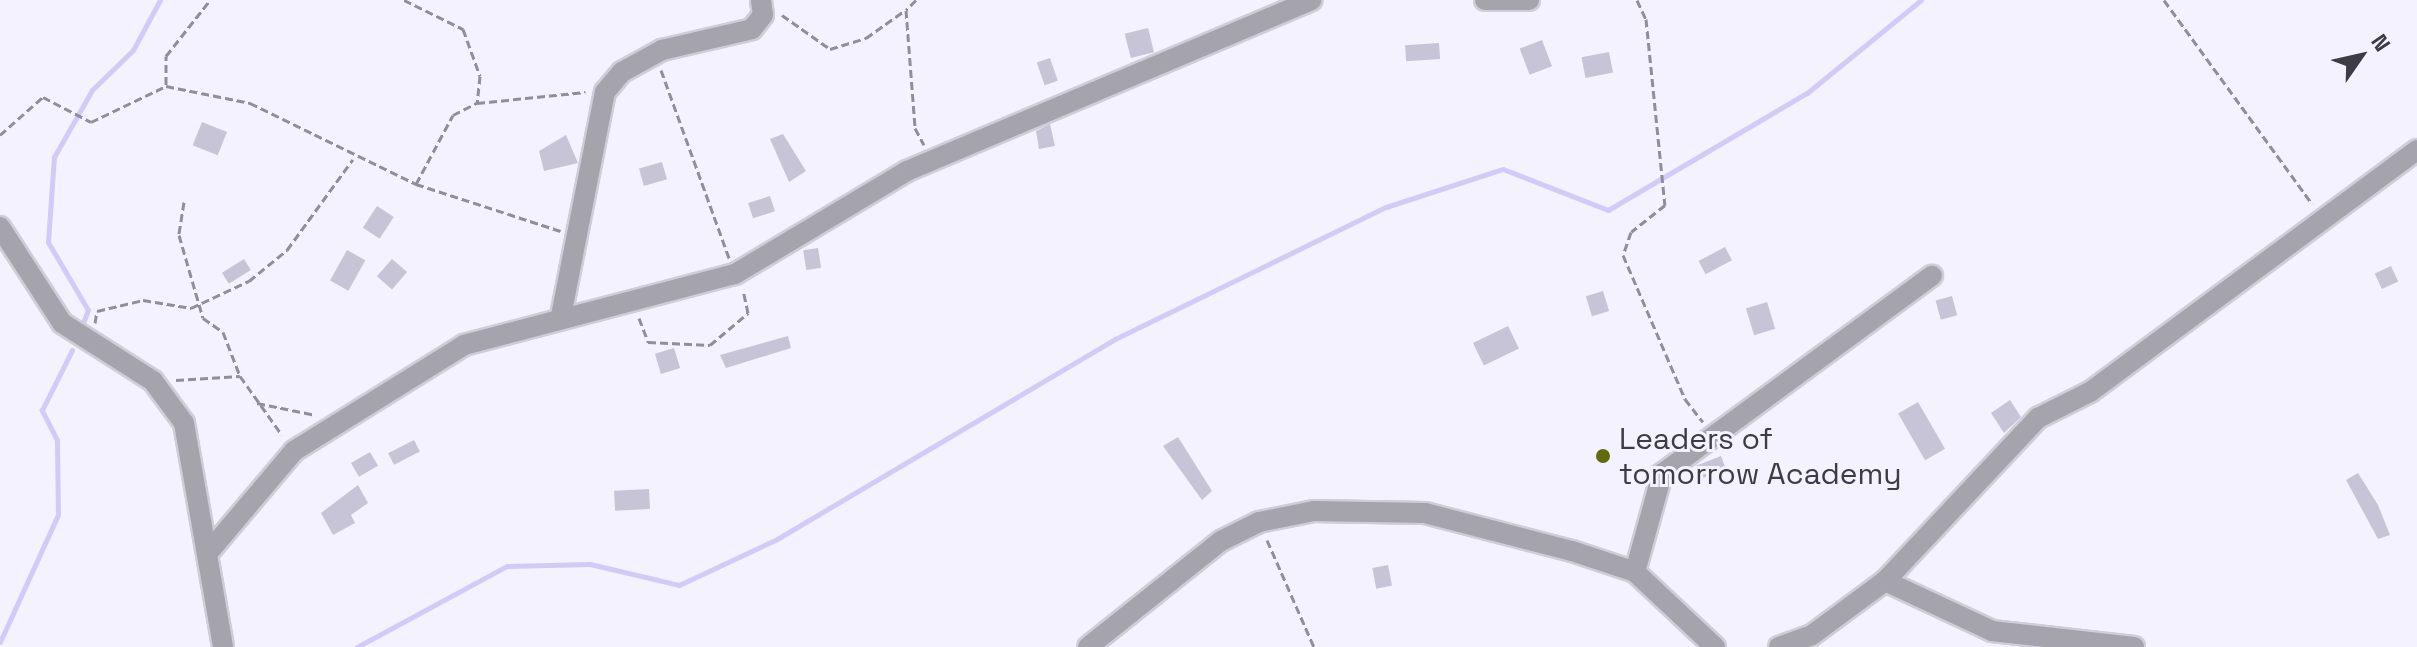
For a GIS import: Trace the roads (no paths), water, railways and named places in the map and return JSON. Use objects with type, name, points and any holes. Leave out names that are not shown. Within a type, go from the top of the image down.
[{"type":"street","points":[[207,554],[294,451],[337,420],[464,345],[561,316],[735,274],[880,185],[1311,0]]},
{"type":"street","points":[[1485,0],[1529,0]]},
{"type":"street","points":[[561,316],[580,238],[605,92],[622,72],[662,50],[747,32],[762,5]]},
{"type":"street","points":[[1779,647],[1812,635],[1885,581],[2038,418],[2090,392],[2417,150]]},
{"type":"street","points":[[0,227],[62,323],[83,341],[153,381],[184,423],[223,647]]},
{"type":"street","points":[[1635,572],[1662,474],[1932,276]]},
{"type":"street","points":[[1088,647],[1221,541],[1259,522],[1314,511],[1425,513],[1488,523],[1635,572],[1715,647]]},
{"type":"street","points":[[1885,581],[1992,631],[2134,647]]},
{"type":"waterway","points":[[83,323],[88,310],[48,242],[54,157],[92,90],[133,50],[160,0]]},
{"type":"waterway","points":[[357,647],[507,566],[590,564],[679,585],[777,539],[1115,339],[1386,207],[1503,169],[1608,210],[1807,93],[1921,0]]},
{"type":"waterway","points":[[0,642],[58,515],[57,440],[42,410],[72,350]]},
{"type":"place","name":"Leaders of tomorrow Academy","points":[[1603,456]]}]
